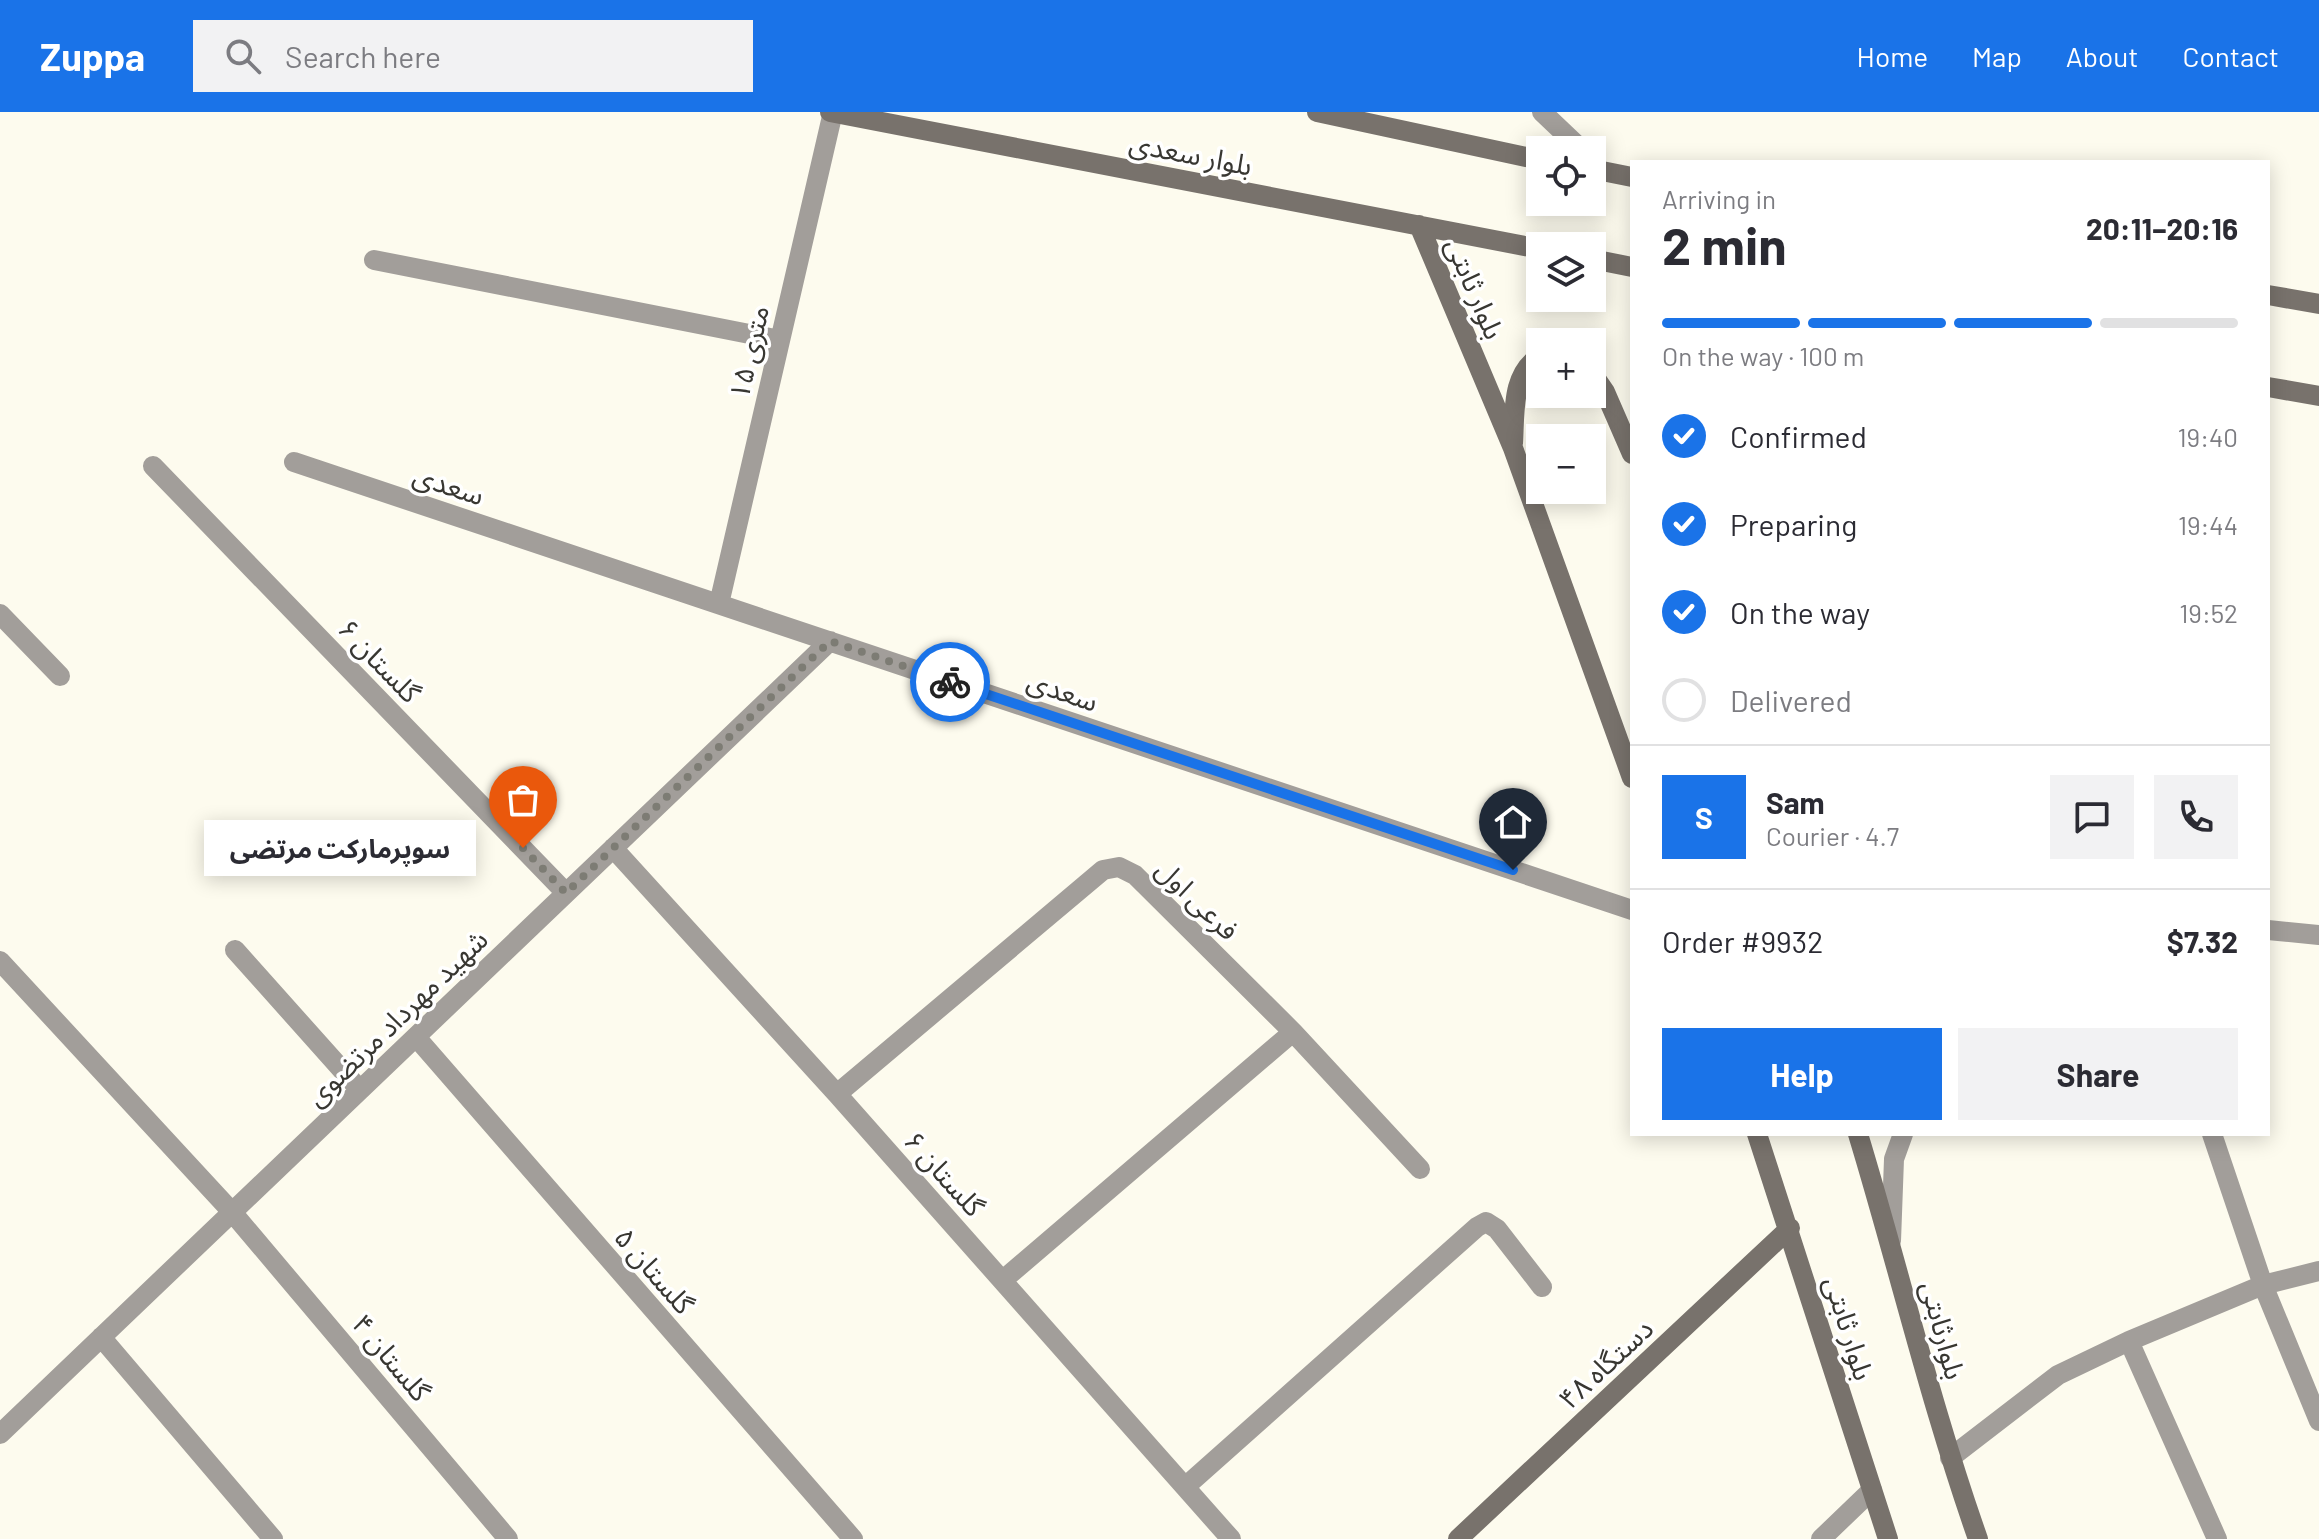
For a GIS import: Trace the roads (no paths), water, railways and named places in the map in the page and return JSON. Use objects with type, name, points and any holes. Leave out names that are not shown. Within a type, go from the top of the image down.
[{"type":"main road","name":"بلوار سعدی","points":[[832,112],[1526,246]]},
{"type":"main road","points":[[1317,112],[1526,157]]},
{"type":"main road","points":[[1606,170],[1630,176]]},
{"type":"main road","name":"بلوار ثابتی","points":[[1419,225],[1513,448],[1630,772]]},
{"type":"main road","points":[[1606,262],[1630,267]]},
{"type":"main road","points":[[2270,295],[2319,304]]},
{"type":"main road","points":[[1513,448],[1517,392],[1526,368]]},
{"type":"main road","points":[[2270,387],[2319,396]]},
{"type":"main road","points":[[1606,394],[1630,449]]},
{"type":"main road","name":"بلوار ثابتی","points":[[1758,1136],[1790,1228],[1888,1539]]},
{"type":"main road","name":"بلوارثابتی","points":[[1859,1136],[1891,1241],[1950,1458],[1978,1539]]},
{"type":"main road","name":"۴۸ دستگاه","points":[[1458,1539],[1790,1228]]},
{"type":"street","name":"۱۵ متری","points":[[719,604],[832,112]]},
{"type":"street","points":[[1542,112],[1567,136]]},
{"type":"street","points":[[374,260],[780,340]]},
{"type":"street","name":"سعدی","points":[[294,462],[1630,909]]},
{"type":"street","name":"گلستان ۶","points":[[153,466],[566,893]]},
{"type":"street","points":[[0,614],[60,676]]},
{"type":"street","name":"شهید مهرداد مرتضوی","points":[[0,1434],[830,641]]},
{"type":"street","name":"گلستان ۶","points":[[613,848],[837,1094],[1231,1539]]},
{"type":"street","name":"فرعی اول","points":[[837,1094],[1103,870],[1119,867],[1135,875],[1293,1032],[1420,1169]]},
{"type":"street","points":[[2270,930],[2319,935]]},
{"type":"street","points":[[235,950],[360,1090]]},
{"type":"street","name":"گلستان ۴","points":[[0,961],[232,1212],[508,1539]]},
{"type":"street","points":[[1003,1280],[1293,1032]]},
{"type":"street","name":"گلستان ۵","points":[[416,1037],[853,1539]]},
{"type":"street","points":[[1891,1241],[1894,1159],[1902,1136]]},
{"type":"street","points":[[2213,1136],[2263,1285],[2319,1421]]},
{"type":"street","points":[[1185,1487],[1465,1237],[1486,1222],[1497,1229],[1542,1287]]},
{"type":"street","points":[[1950,1458],[2058,1375],[2129,1341],[2263,1285],[2319,1271]]},
{"type":"street","points":[[101,1337],[273,1539]]},
{"type":"street","points":[[2129,1341],[2217,1539]]},
{"type":"street","points":[[1821,1539],[1872,1490]]},
{"type":"place","name":"سوپرمارکت مرتضی","points":[[523,848]]}]
